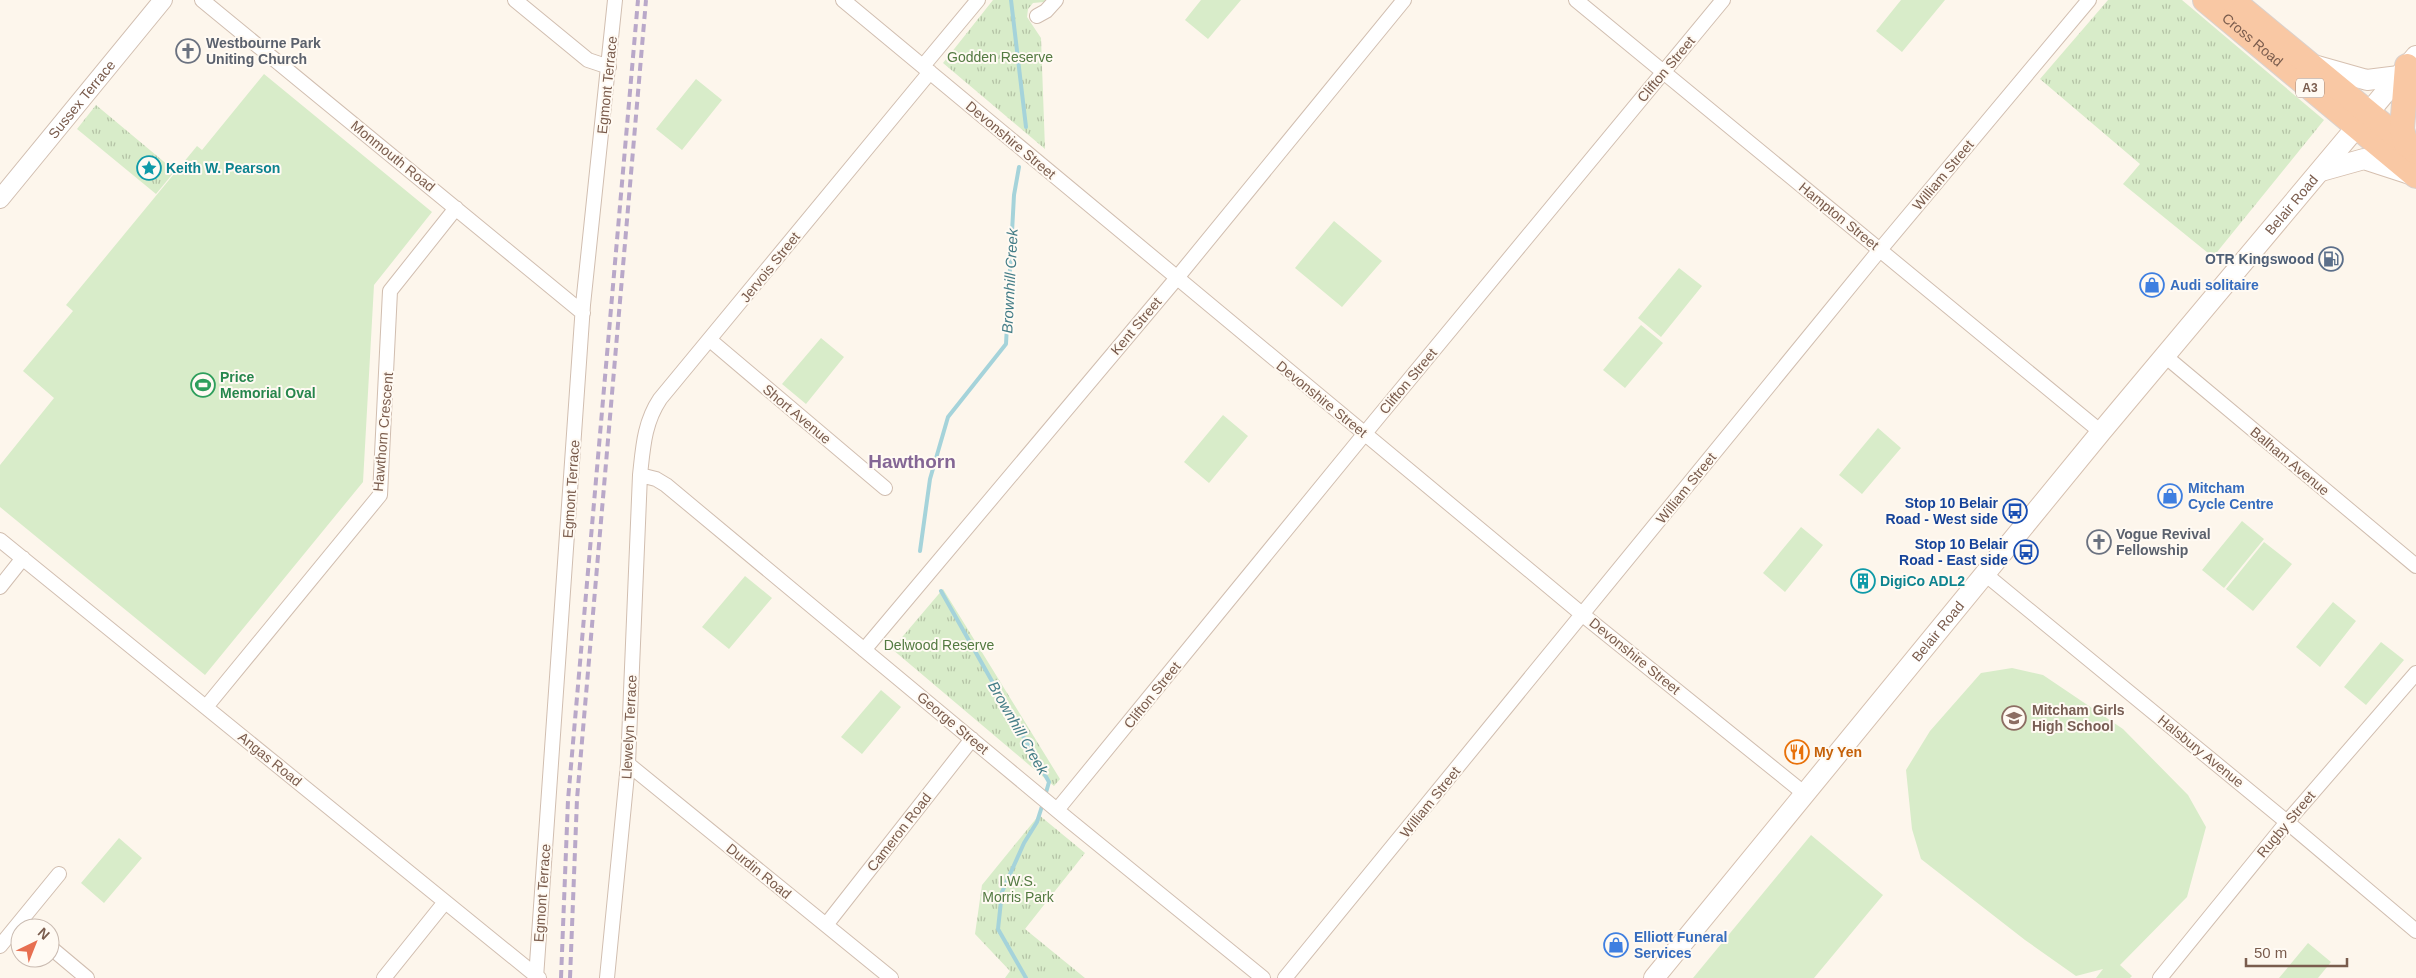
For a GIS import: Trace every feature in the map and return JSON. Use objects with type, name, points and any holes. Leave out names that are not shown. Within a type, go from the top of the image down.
[{"type":"highway","name":"Cross Road","points":[[2205,0],[2363,120],[2411,148]]},
{"type":"highway","name":"Cross Road","points":[[2232,0],[2305,62],[2416,176]]},
{"type":"highway","points":[[2408,66],[2402,129],[2411,148]]},
{"type":"main road","points":[[2305,62],[2367,80],[2408,66]]},
{"type":"main road","name":"Belair Road","points":[[1654,978],[2101,432],[2408,66]]},
{"type":"main road","points":[[2321,171],[2364,159],[2416,176]]},
{"type":"street","name":"Sussex Terrace","points":[[0,199],[163,0]]},
{"type":"street","name":"Monmouth Road","points":[[202,0],[583,313]]},
{"type":"street","points":[[515,0],[588,60],[609,68]]},
{"type":"street","name":"Egmont Terrace","points":[[537,977],[583,313],[615,0]]},
{"type":"street","name":"Devonshire Street","points":[[843,0],[1583,615],[1805,794]]},
{"type":"street","name":"Jervois Street","points":[[640,475],[646,429],[653,410],[926,69],[978,0]]},
{"type":"street","points":[[1037,16],[1046,12],[1056,0]]},
{"type":"street","name":"Kent Street","points":[[864,650],[1176,278],[1404,0]]},
{"type":"street","name":"Hampton Street","points":[[1576,0],[2101,432]]},
{"type":"street","name":"Clifton Street","points":[[1056,810],[1723,0]]},
{"type":"street","name":"William Street","points":[[1285,978],[1880,250],[2089,0]]},
{"type":"street","name":"Hawthorn Crescent","points":[[206,707],[380,494],[390,291],[456,208]]},
{"type":"street","name":"Short Avenue","points":[[710,340],[885,488]]},
{"type":"street","name":"Balham Avenue","points":[[2165,356],[2416,566]]},
{"type":"street","name":"George Street","points":[[640,475],[656,479],[666,485],[1056,810],[1263,978]]},
{"type":"street","name":"Llewelyn Terrace","points":[[607,978],[628,764],[640,475]]},
{"type":"street","name":"Angas Road","points":[[0,540],[537,977]]},
{"type":"street","points":[[0,587],[23,558]]},
{"type":"street","name":"Halsbury Avenue","points":[[1985,574],[2287,822],[2416,931]]},
{"type":"street","name":"Rugby Street","points":[[2160,978],[2287,822],[2416,673]]},
{"type":"street","name":"Cameron Road","points":[[826,925],[972,739]]},
{"type":"street","name":"Durdin Road","points":[[628,764],[891,978]]},
{"type":"street","points":[[28,918],[60,874]]},
{"type":"street","points":[[384,978],[445,902]]},
{"type":"street","points":[[0,946],[10,937]]},
{"type":"street","points":[[60,955],[87,978]]},
{"type":"green space","name":"Godden Reserve","points":[[993,0],[1046,0],[1033,3],[1028,9],[1027,17],[1041,38],[1045,149],[943,63]]},
{"type":"green space","points":[[1201,0],[1241,0],[1208,39],[1185,20]]},
{"type":"green space","points":[[1901,0],[1945,0],[1902,52],[1876,31]]},
{"type":"green space","points":[[2108,0],[2182,0],[2324,120],[2213,257],[2123,184],[2140,164],[2040,79]]},
{"type":"green space","name":"Price Memorial Oval","points":[[264,74],[432,212],[374,285],[363,482],[205,675],[0,507],[0,465],[54,398],[23,371],[73,311],[66,305],[197,146],[202,150]]},
{"type":"green space","points":[[696,79],[722,100],[682,150],[656,129]]},
{"type":"green space","points":[[96,105],[175,171],[156,194],[77,129]]},
{"type":"green space","points":[[1334,221],[1382,261],[1342,307],[1295,268]]},
{"type":"green space","points":[[1679,268],[1702,286],[1661,337],[1638,318]]},
{"type":"green space","points":[[1641,325],[1663,343],[1625,388],[1603,370]]},
{"type":"green space","points":[[821,338],[844,357],[806,404],[782,384]]},
{"type":"green space","points":[[1223,415],[1248,436],[1209,483],[1184,462]]},
{"type":"green space","points":[[1878,428],[1901,448],[1862,494],[1839,475]]},
{"type":"green space","points":[[2242,521],[2264,539],[2224,588],[2202,570]]},
{"type":"green space","points":[[1801,527],[1823,545],[1785,592],[1763,573]]},
{"type":"green space","points":[[2264,542],[2292,564],[2253,611],[2226,589]]},
{"type":"green space","points":[[745,576],[772,598],[729,649],[702,627]]},
{"type":"green space","name":"Delwood Reserve","points":[[943,589],[1060,779],[1054,786],[892,649]]},
{"type":"green space","points":[[2333,602],[2356,621],[2320,667],[2296,647]]},
{"type":"green space","points":[[2381,642],[2404,660],[2366,705],[2344,687]]},
{"type":"green space","points":[[2012,668],[2043,675],[2123,729],[2188,795],[2206,827],[2187,897],[2120,965],[2132,976],[2130,978],[2096,978],[2103,969],[2076,976],[2025,940],[1921,859],[1912,829],[1906,770],[1930,731],[1981,673]]},
{"type":"green space","points":[[881,690],[901,707],[862,754],[841,737]]},
{"type":"green space","name":"I.W.S. Morris Park","points":[[1039,815],[1085,853],[1025,929],[1085,978],[1005,978],[1010,971],[975,934],[982,885]]},
{"type":"green space","points":[[1811,835],[1883,895],[1814,978],[1693,978]]},
{"type":"green space","points":[[119,838],[142,858],[104,903],[81,883]]},
{"type":"green space","points":[[2308,943],[2331,962],[2318,978],[2279,978]]},
{"type":"waterway","name":"Brownhill Creek","points":[[1011,0],[1026,127]]},
{"type":"waterway","name":"Brownhill Creek","points":[[920,551],[930,479],[948,417],[1006,344],[1014,195],[1019,167]]},
{"type":"waterway","name":"Brownhill Creek","points":[[941,591],[1049,782],[1045,796]]},
{"type":"waterway","name":"Brownhill Creek","points":[[1026,978],[998,929],[1002,892],[1024,843],[1037,822],[1043,803]]},
{"type":"railway","points":[[561,978],[568,800],[638,0]]},
{"type":"railway","points":[[570,978],[577,799],[646,0]]},
{"type":"place","name":"Westbourne Park Uniting Church","points":[[188,51]]},
{"type":"place","name":"Keith W. Pearson","points":[[149,168]]},
{"type":"place","name":"OTR Kingswood","points":[[2331,259]]},
{"type":"place","name":"Audi solitaire","points":[[2152,285]]},
{"type":"place","name":"Price Memorial Oval","points":[[203,385]]},
{"type":"place","name":"Mitcham Cycle Centre","points":[[2170,496]]},
{"type":"place","name":"Stop 10 Belair Road - West side","points":[[2015,511]]},
{"type":"place","name":"Vogue Revival Fellowship","points":[[2099,542]]},
{"type":"place","name":"Stop 10 Belair Road - East side","points":[[2026,552]]},
{"type":"place","name":"DigiCo ADL2","points":[[1863,581]]},
{"type":"place","name":"Mitcham Girls High School","points":[[2014,718]]},
{"type":"place","name":"My Yen","points":[[1797,752]]},
{"type":"place","name":"Elliott Funeral Services","points":[[1616,945]]},
{"type":"district","name":"Hawthorn","points":[[912,461]]}]
